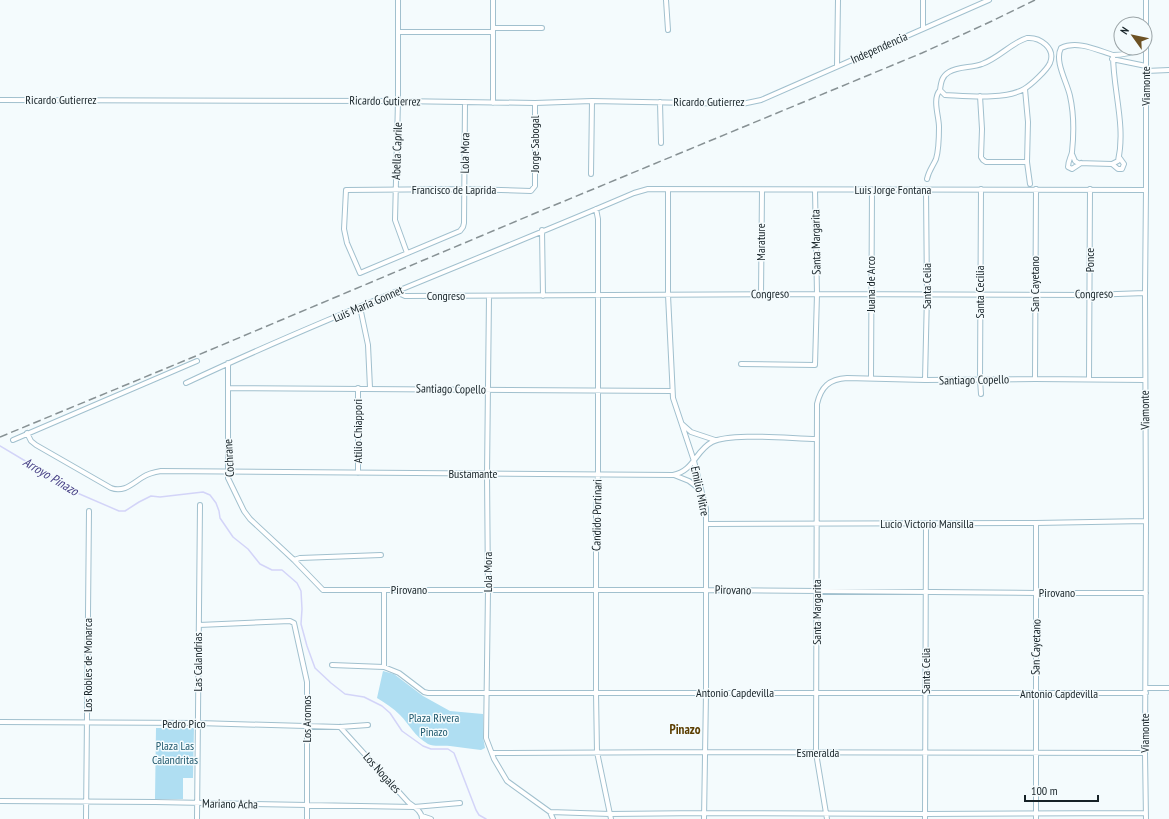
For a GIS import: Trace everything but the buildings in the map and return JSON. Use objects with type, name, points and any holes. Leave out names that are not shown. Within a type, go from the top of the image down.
[{"type":"street","name":"Abella Caprile","points":[[398,0],[399,32],[396,220],[407,253]]},
{"type":"street","points":[[493,0],[493,102]]},
{"type":"street","points":[[666,0],[668,30]]},
{"type":"street","points":[[837,66],[838,0]]},
{"type":"street","points":[[923,0],[924,28]]},
{"type":"street","name":"Independencia","points":[[770,96],[989,0]]},
{"type":"street","name":"Viamonte","points":[[1146,0],[1146,16]]},
{"type":"street","points":[[399,32],[542,28]]},
{"type":"street","points":[[927,179],[929,169],[936,158],[939,142],[936,97],[940,90],[944,75],[949,72],[982,64],[996,58],[1027,38],[1043,42],[1049,48],[1051,54],[1050,64],[1024,89],[1008,94],[980,96],[945,95],[940,90]]},
{"type":"street","points":[[1081,163],[1072,169],[1068,167],[1072,153],[1074,123],[1070,95],[1060,66],[1059,52],[1061,48],[1071,45],[1084,46],[1106,53],[1113,58],[1146,68],[1169,70]]},
{"type":"street","points":[[1113,58],[1120,56]]},
{"type":"street","name":"Viamonte","points":[[1146,56],[1144,293],[1146,819]]},
{"type":"street","points":[[1072,153],[1075,161],[1081,163],[1112,164],[1118,161],[1119,118],[1113,58]]},
{"type":"street","points":[[1050,64],[1060,66]]},
{"type":"street","points":[[1024,89],[1028,122],[1027,162],[1030,184]]},
{"type":"street","name":"Ricardo Gutierrez","points":[[0,100],[398,101],[535,103],[660,102],[742,104],[761,100],[770,96]]},
{"type":"street","points":[[980,96],[982,129],[981,157],[983,160],[986,162],[1027,162]]},
{"type":"street","name":"Lola Mora","points":[[407,253],[460,231],[463,227],[465,102]]},
{"type":"street","points":[[591,174],[592,102]]},
{"type":"street","points":[[660,102],[661,143]]},
{"type":"street","name":"Jorge Sabogal","points":[[535,103],[535,186]]},
{"type":"street","points":[[1112,164],[1120,170],[1123,168],[1124,164],[1119,157]]},
{"type":"street","name":"Francisco de Laprida","points":[[407,253],[360,273],[347,243],[344,229],[346,190],[464,189],[531,191],[535,186]]},
{"type":"street","name":"Luis Jorge Fontana","points":[[640,191],[648,189],[926,191],[981,189],[1146,190]]},
{"type":"street","name":"Santa Cecilia","points":[[981,189],[981,394]]},
{"type":"street","name":"San Cayetano","points":[[1035,379],[1036,189]]},
{"type":"street","name":"Ponce","points":[[1089,379],[1090,189]]},
{"type":"street","name":"Emilio Mitre","points":[[668,190],[668,295],[672,391],[694,461],[706,509],[707,524],[704,819]]},
{"type":"street","name":"Marature","points":[[761,294],[762,190]]},
{"type":"street","name":"Santa Margarita","points":[[741,364],[815,365],[817,294],[815,190]]},
{"type":"street","name":"Juana de Arco","points":[[871,378],[872,190]]},
{"type":"street","name":"Luis María Gonnet","points":[[186,383],[228,363],[542,230],[640,191]]},
{"type":"street","name":"Santa Celia","points":[[925,380],[927,294],[926,191]]},
{"type":"street","name":"Candido Portinari","points":[[596,209],[598,219],[598,474],[596,514],[597,752],[610,817]]},
{"type":"street","points":[[542,230],[543,296]]},
{"type":"street","name":"Congreso","points":[[396,292],[405,296],[761,294],[1090,295],[1144,293]]},
{"type":"street","name":"Lola Mora","points":[[489,296],[486,738],[507,781],[550,812]]},
{"type":"street","name":"Atilio Chiappori","points":[[360,307],[368,345],[370,388]]},
{"type":"street","points":[[13,440],[198,360]]},
{"type":"street","name":"Cochrane","points":[[228,363],[228,478],[246,514],[294,560],[321,589]]},
{"type":"street","name":"Santiago Copello","points":[[817,404],[819,394],[823,388],[838,378],[925,380],[1145,380]]},
{"type":"street","name":"Santiago Copello","points":[[229,388],[672,391]]},
{"type":"street","name":"Atilio Chiappori","points":[[358,388],[358,473]]},
{"type":"street","name":"Santa Margarita","points":[[817,404],[816,753],[827,819]]},
{"type":"street","points":[[682,424],[691,432],[716,440]]},
{"type":"street","name":"Bustamante","points":[[27,434],[31,441],[111,488],[120,490],[131,485],[143,476],[156,471],[673,475]]},
{"type":"street","points":[[673,475],[681,473],[694,461],[706,446],[716,440],[736,437],[816,439]]},
{"type":"street","points":[[673,475],[689,481],[701,491]]},
{"type":"street","name":"Las Calandrias","points":[[197,819],[200,505]]},
{"type":"street","name":"Los Robles de Monarca","points":[[86,819],[89,511]]},
{"type":"street","name":"Lucio Victorio Mansilla","points":[[707,524],[926,524],[1146,521]]},
{"type":"street","name":"San Cayetano","points":[[1036,523],[1036,819]]},
{"type":"street","name":"Santa Celia","points":[[925,817],[926,524]]},
{"type":"street","points":[[294,560],[300,558],[381,555]]},
{"type":"street","name":"Pirovano","points":[[321,589],[1037,593],[1146,592]]},
{"type":"street","points":[[384,590],[384,667]]},
{"type":"street","name":"Los Aromos","points":[[199,625],[292,621],[294,623],[305,672],[307,725],[307,819]]},
{"type":"street","name":"Antonio Capdevilla","points":[[332,665],[384,667],[399,673],[424,692],[428,693],[1035,694],[1169,688]]},
{"type":"street","name":"Pedro Pico","points":[[0,722],[198,723],[340,727],[368,725]]},
{"type":"street","name":"Los Nogales","points":[[340,727],[414,807],[419,810],[422,818]]},
{"type":"street","name":"Esmeralda","points":[[492,753],[1145,753]]},
{"type":"street","name":"Mariano Acha","points":[[0,801],[414,807],[460,803]]},
{"type":"street","points":[[553,819],[550,812],[610,817],[704,813],[826,813],[925,817],[1146,813]]},
{"type":"street","points":[[422,818],[431,819]]},
{"type":"green space","name":"Plaza Rivera Pinazo","points":[[383,671],[394,674],[423,696],[450,711],[483,714],[483,737],[485,748],[481,750],[433,745],[423,741],[397,712],[377,698]]},
{"type":"green space","name":"Plaza Las Calandritas","points":[[156,728],[194,728],[193,778],[183,778],[183,799],[155,799]]},
{"type":"waterway","name":"Arroyo Pinazo","points":[[0,446],[38,467],[68,489],[119,511],[125,511],[151,496],[160,497],[203,492],[210,495],[216,503],[220,518],[233,537],[248,549],[260,564],[272,570],[282,570],[297,583],[301,591],[301,624],[315,668],[345,694],[364,697],[382,706],[390,713],[402,731],[423,746],[431,749],[448,749],[454,753],[476,810],[479,815],[486,819]]},
{"type":"railway","points":[[0,437],[922,53],[1035,0]]},
{"type":"district","name":"Pinazo","points":[[685,729]]}]
